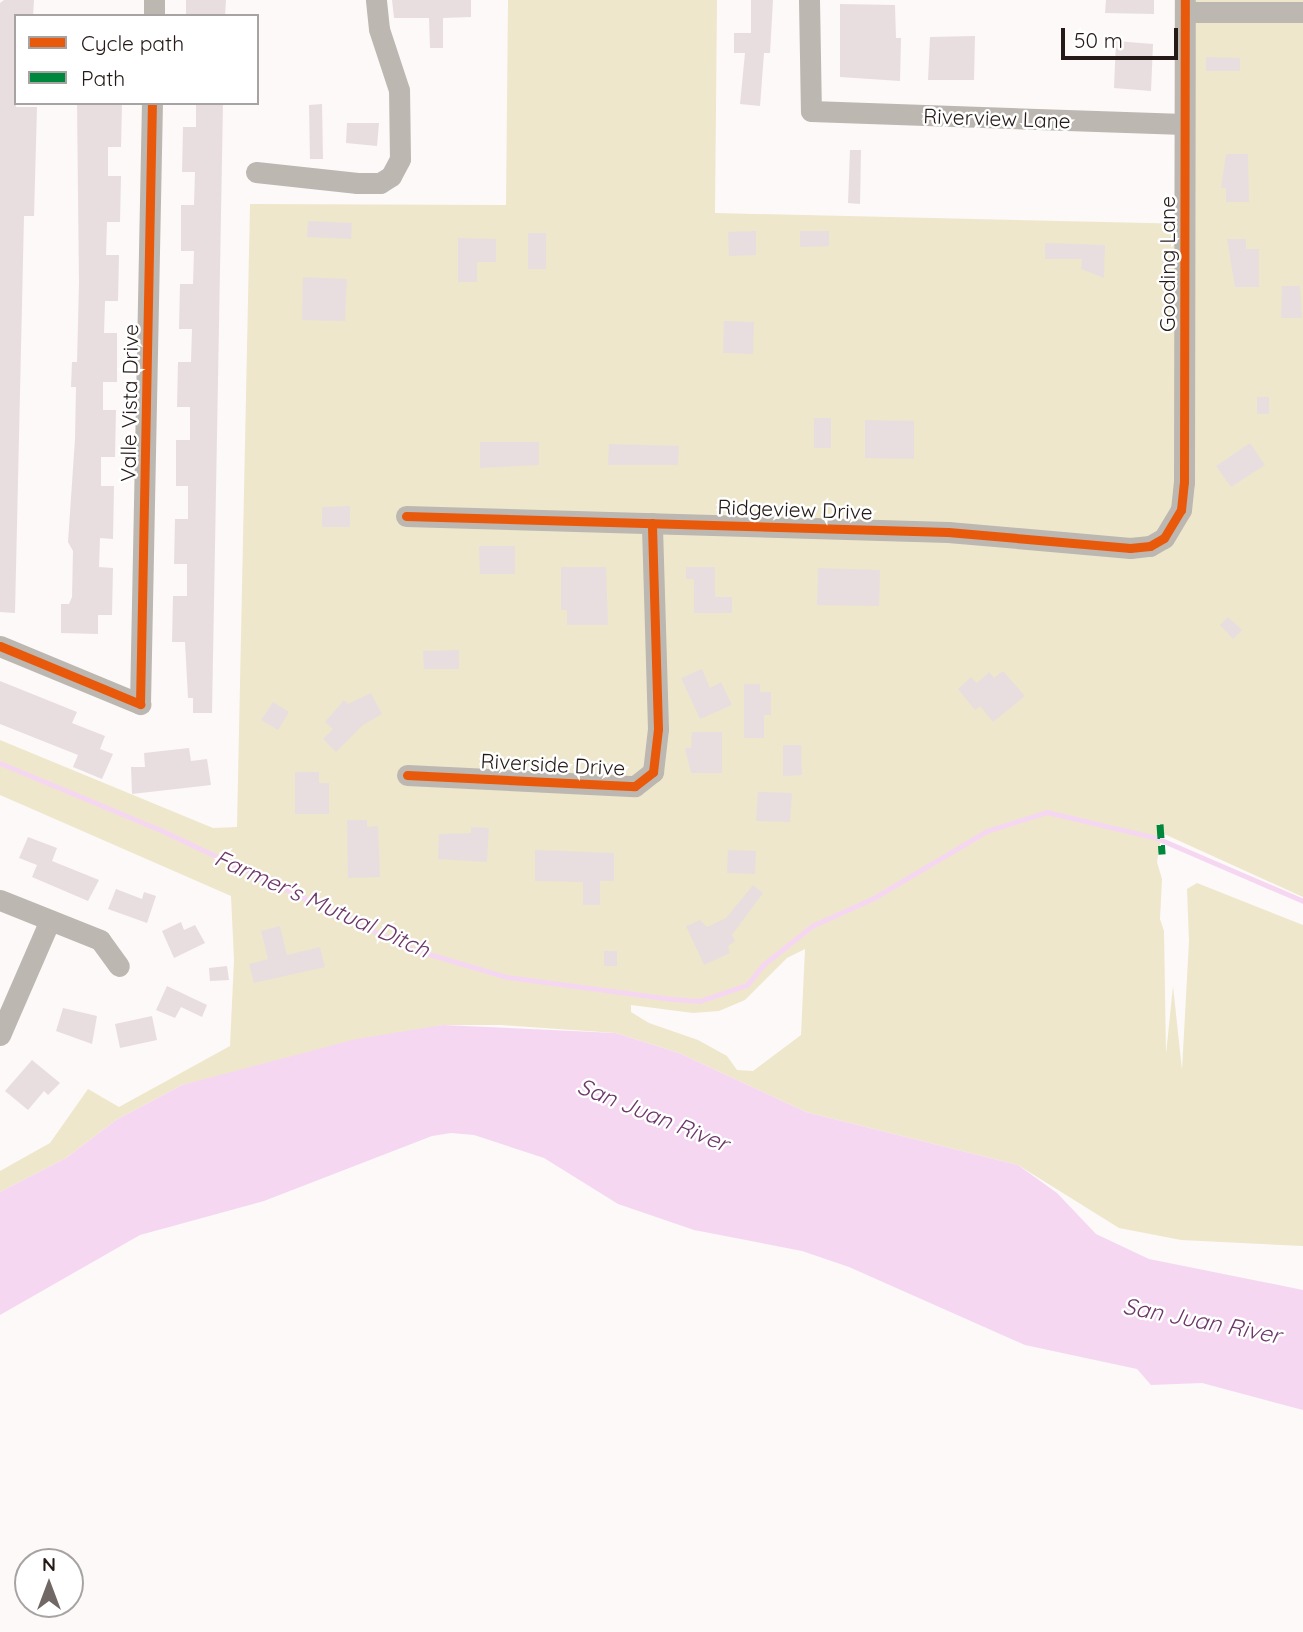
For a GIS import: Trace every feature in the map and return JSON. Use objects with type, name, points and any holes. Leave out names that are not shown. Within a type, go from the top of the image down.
[{"type":"street","points":[[256,172],[357,183],[380,183],[391,176],[400,159],[399,90],[379,29],[376,0]]},
{"type":"street","name":"Riverview Lane","points":[[809,0],[811,111],[1184,124]]},
{"type":"street","points":[[1185,6],[1303,12]]},
{"type":"street","name":"Gooding Lane","points":[[1175,526],[1184,482],[1185,6]]},
{"type":"street","name":"Valle Vista Drive","points":[[0,646],[140,704],[152,105]]},
{"type":"street","name":"Ridgeview Drive","points":[[406,516],[948,532],[1130,548],[1150,546],[1175,526]]},
{"type":"street","name":"Riverside Drive","points":[[407,775],[635,786],[653,772],[658,729],[652,523]]},
{"type":"street","points":[[0,900],[100,940],[119,966]]},
{"type":"street","points":[[0,1035],[50,920]]},
{"type":"shaded area","points":[[508,0],[717,0],[715,213],[1191,224],[1196,0],[1303,0],[1303,897],[1162,833],[1157,862],[1162,879],[1160,919],[1164,931],[1166,1054],[1173,986],[1182,1070],[1189,941],[1187,889],[1197,883],[1303,925],[1303,1246],[1181,1240],[1119,1228],[1018,1165],[806,1112],[679,1053],[616,1033],[501,1025],[443,1025],[182,1085],[116,1120],[66,1158],[0,1192],[0,1171],[50,1143],[88,1089],[119,1107],[230,1046],[234,960],[231,896],[0,795],[0,740],[213,828],[237,827],[250,204],[506,205]],"holes":[[[805,949],[801,1035],[753,1071],[737,1070],[727,1056],[698,1040],[649,1023],[631,1012],[631,1005],[693,1013],[719,1011],[745,1000],[787,958]]]},
{"type":"water","name":"San Juan River","points":[[443,1025],[616,1033],[679,1053],[806,1112],[1018,1165],[1057,1193],[1096,1234],[1149,1259],[1303,1290],[1303,1410],[1202,1383],[1151,1385],[1137,1369],[1025,1345],[849,1267],[802,1251],[694,1230],[618,1204],[544,1158],[474,1135],[451,1133],[432,1136],[264,1201],[140,1235],[0,1315],[0,1192],[66,1158],[116,1120],[182,1085],[356,1039]]},
{"type":"building","points":[[4,0],[34,0],[33,14],[14,14],[14,105],[37,107],[34,216],[24,216],[15,613],[0,612],[0,3]]},
{"type":"building","points":[[186,0],[226,0],[225,14],[186,14]]},
{"type":"building","points":[[392,0],[471,0],[471,17],[443,18],[443,48],[430,48],[429,18],[394,18]]},
{"type":"building","points":[[751,0],[773,0],[770,53],[764,53],[760,106],[740,104],[745,53],[734,53],[734,33],[751,33]]},
{"type":"building","points":[[1106,0],[1154,0],[1154,14],[1105,13]]},
{"type":"building","points":[[840,4],[895,5],[896,38],[901,38],[900,81],[840,77]]},
{"type":"building","points":[[975,36],[974,80],[928,80],[930,37]]},
{"type":"building","points":[[1116,41],[1153,44],[1151,91],[1114,88]]},
{"type":"building","points":[[1206,57],[1240,58],[1240,71],[1206,71]]},
{"type":"building","points":[[322,104],[323,159],[310,159],[309,105]]},
{"type":"building","points":[[77,105],[122,105],[121,147],[108,147],[108,176],[121,176],[120,222],[107,222],[106,255],[119,255],[118,301],[105,301],[104,333],[117,333],[117,382],[103,382],[103,410],[116,410],[115,457],[101,457],[101,486],[114,486],[113,539],[100,538],[99,567],[113,568],[112,615],[98,615],[98,634],[61,633],[61,604],[69,604],[72,597],[73,551],[68,542],[76,387],[71,387],[72,362],[77,362]]},
{"type":"building","points":[[196,105],[223,105],[212,713],[193,713],[193,698],[188,698],[185,642],[172,642],[173,596],[187,596],[187,564],[174,564],[175,519],[188,519],[188,486],[176,486],[176,440],[190,440],[190,407],[177,407],[178,362],[191,362],[192,329],[179,329],[180,284],[193,284],[194,251],[181,251],[181,205],[194,205],[195,172],[182,172],[183,127],[196,127]]},
{"type":"building","points":[[347,123],[379,123],[377,146],[346,143]]},
{"type":"building","points":[[850,150],[861,150],[860,204],[848,203]]},
{"type":"building","points":[[1226,154],[1248,154],[1249,202],[1226,202],[1226,188],[1221,188]]},
{"type":"building","points":[[308,221],[352,223],[351,239],[307,237]]},
{"type":"building","points":[[756,231],[756,255],[729,256],[728,232]]},
{"type":"building","points":[[800,231],[829,231],[829,246],[800,247]]},
{"type":"building","points":[[528,233],[546,233],[546,269],[528,269]]},
{"type":"building","points":[[458,238],[496,239],[496,262],[477,262],[477,282],[458,282]]},
{"type":"building","points":[[1227,239],[1246,239],[1246,249],[1259,249],[1259,287],[1235,287]]},
{"type":"building","points":[[1045,243],[1105,245],[1104,278],[1081,269],[1082,259],[1045,259]]},
{"type":"building","points":[[303,277],[347,279],[345,321],[302,320]]},
{"type":"building","points":[[1282,286],[1300,286],[1302,318],[1281,318]]},
{"type":"building","points":[[724,321],[754,322],[753,354],[723,353]]},
{"type":"building","points":[[1257,397],[1269,397],[1269,414],[1257,414]]},
{"type":"building","points":[[814,418],[831,418],[831,448],[814,448]]},
{"type":"building","points":[[865,420],[914,421],[914,459],[865,458]]},
{"type":"building","points":[[480,442],[539,442],[539,465],[480,468]]},
{"type":"building","points":[[1250,443],[1265,465],[1231,487],[1216,466]]},
{"type":"building","points":[[609,444],[679,446],[678,465],[608,465]]},
{"type":"building","points":[[350,506],[350,527],[322,527],[322,507]]},
{"type":"building","points":[[479,546],[515,546],[515,574],[480,574]]},
{"type":"building","points":[[561,567],[606,567],[608,625],[567,625],[567,610],[561,610]]},
{"type":"building","points":[[686,567],[715,567],[715,597],[732,597],[732,613],[694,613],[694,579],[686,579]]},
{"type":"building","points":[[818,568],[880,570],[879,606],[817,605]]},
{"type":"building","points":[[1228,617],[1242,630],[1233,639],[1220,625]]},
{"type":"building","points":[[459,650],[459,669],[424,669],[423,651]]},
{"type":"building","points":[[702,669],[710,688],[721,682],[732,705],[700,719],[681,678]]},
{"type":"building","points":[[1003,671],[1025,696],[993,722],[980,706],[975,710],[958,689],[971,677],[977,683],[989,672],[994,678]]},
{"type":"building","points":[[0,681],[77,712],[72,723],[105,736],[100,749],[113,754],[102,779],[73,767],[78,755],[0,724]]},
{"type":"building","points":[[744,684],[760,684],[760,692],[771,692],[771,715],[764,715],[764,738],[744,738]]},
{"type":"building","points":[[371,693],[382,714],[363,725],[336,752],[323,739],[333,729],[325,722],[344,700],[348,704]]},
{"type":"building","points":[[273,702],[289,712],[278,730],[261,720]]},
{"type":"building","points":[[692,732],[722,732],[722,773],[691,773],[685,748],[691,748]]},
{"type":"building","points":[[783,745],[801,745],[802,775],[783,776]]},
{"type":"building","points":[[189,748],[191,761],[207,759],[211,785],[132,794],[131,767],[145,767],[144,753]]},
{"type":"building","points":[[295,772],[319,772],[319,783],[329,783],[329,814],[295,814]]},
{"type":"building","points":[[758,792],[792,793],[790,822],[756,821]]},
{"type":"building","points":[[347,820],[367,820],[367,827],[378,826],[380,877],[348,878]]},
{"type":"building","points":[[471,827],[489,828],[487,862],[438,859],[439,834],[471,833]]},
{"type":"building","points":[[28,837],[57,848],[52,861],[99,880],[88,901],[32,877],[37,865],[19,858]]},
{"type":"building","points":[[535,850],[614,853],[614,881],[600,881],[600,905],[583,905],[583,882],[535,881]]},
{"type":"building","points":[[728,850],[756,851],[755,874],[727,873]]},
{"type":"building","points":[[753,885],[763,893],[732,935],[735,941],[728,946],[730,953],[704,965],[686,926],[700,920],[707,927],[726,918]]},
{"type":"building","points":[[116,889],[142,899],[144,892],[156,896],[147,923],[108,909]]},
{"type":"building","points":[[181,922],[184,930],[195,925],[205,943],[174,958],[162,931]]},
{"type":"building","points":[[280,926],[287,955],[320,947],[325,967],[254,983],[249,964],[268,959],[261,931]]},
{"type":"building","points":[[604,951],[617,951],[617,966],[604,966]]},
{"type":"building","points":[[227,966],[229,980],[210,981],[209,968]]},
{"type":"building","points":[[167,986],[207,1005],[202,1017],[181,1007],[175,1018],[156,1010]]},
{"type":"building","points":[[63,1008],[97,1016],[92,1044],[56,1031]]},
{"type":"building","points":[[152,1016],[157,1040],[120,1048],[115,1024]]},
{"type":"building","points":[[32,1060],[60,1083],[48,1095],[44,1091],[28,1110],[5,1091]]},
{"type":"waterway","name":"Farmer's Mutual Ditch","points":[[0,763],[163,831],[409,948],[507,977],[672,999],[700,1001],[747,985],[763,965],[812,926],[874,898],[987,831],[1047,812],[1157,838],[1303,901]]},
{"type":"marked path","points":[[1160,824],[1162,854]]},
{"type":"cycle path","points":[[406,516],[948,532],[1130,548],[1150,546],[1164,538],[1181,510],[1184,482],[1185,0]]},
{"type":"cycle path","points":[[0,646],[140,704],[152,105]]},
{"type":"cycle path","points":[[407,775],[635,786],[653,772],[658,729],[652,523]]}]
